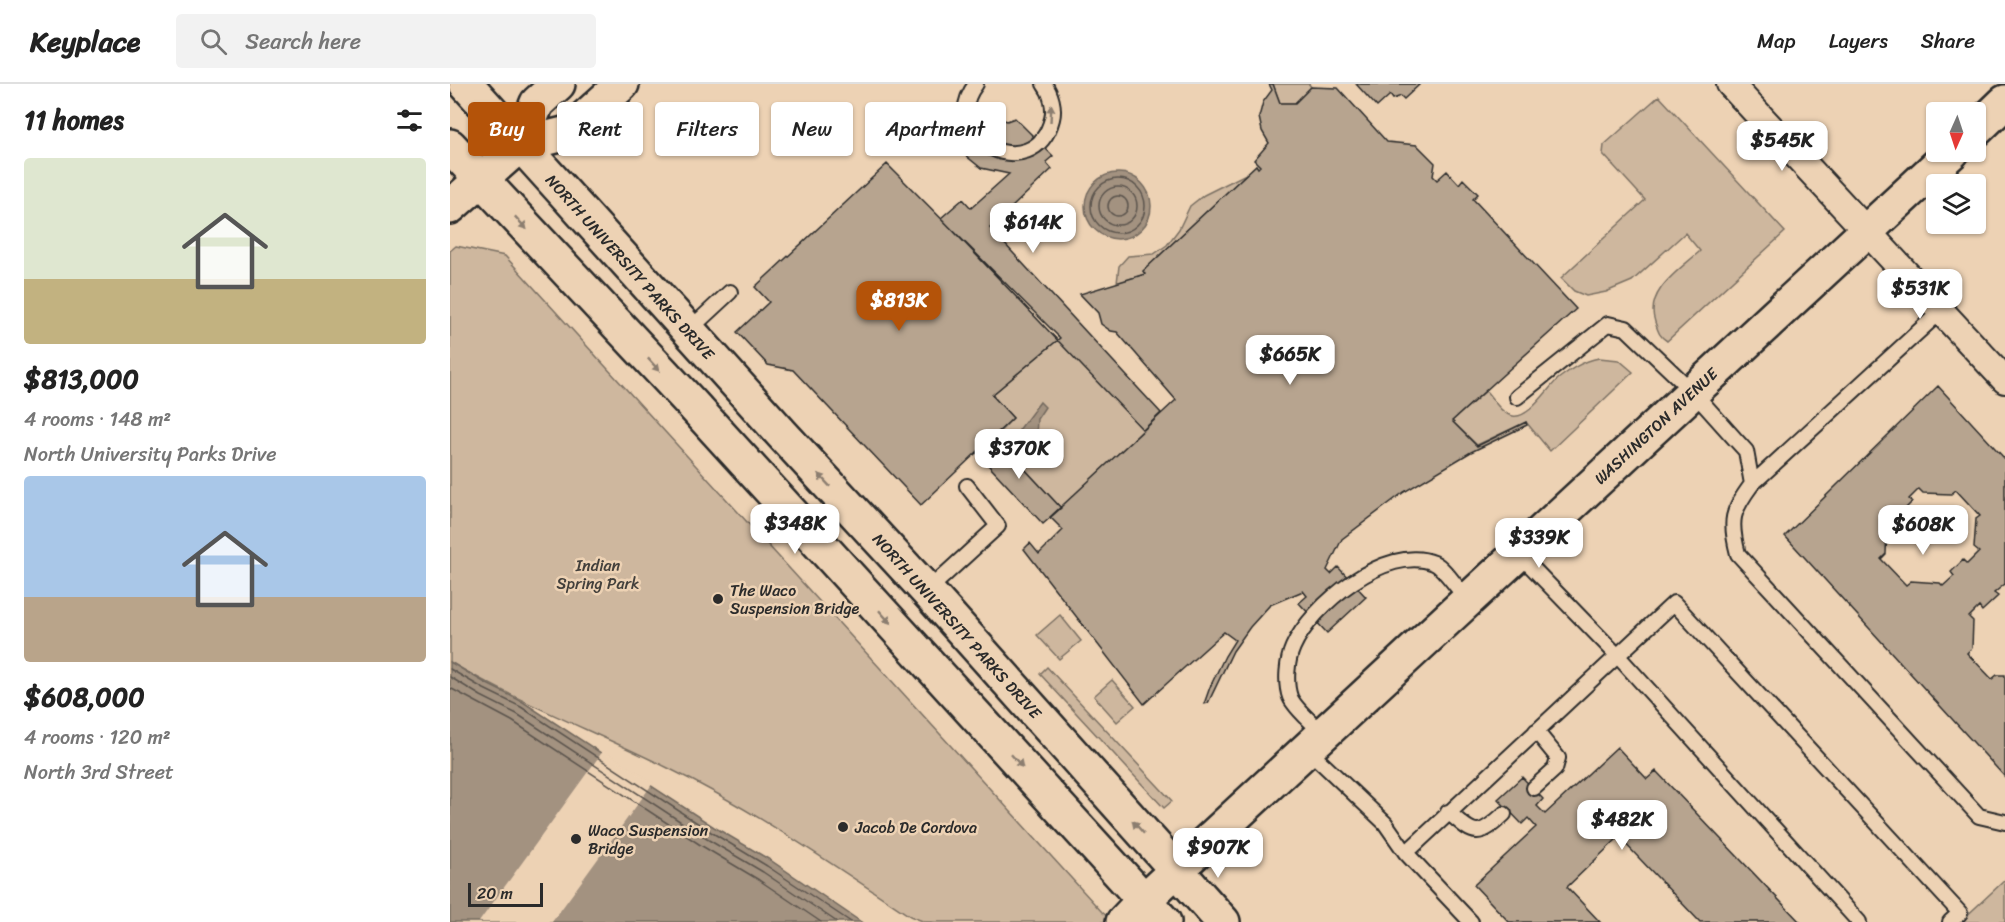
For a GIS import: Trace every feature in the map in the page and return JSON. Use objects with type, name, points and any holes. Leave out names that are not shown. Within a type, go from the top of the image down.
[{"type":"main road","name":"NORTH UNIVERSITY PARKS DRIVE","points":[[466,84],[482,102]]},
{"type":"main road","points":[[538,102],[558,84]]},
{"type":"main road","points":[[545,139],[568,133],[622,84]]},
{"type":"main road","points":[[1986,120],[2005,102]]},
{"type":"main road","points":[[450,146],[698,412],[1143,915]]},
{"type":"main road","points":[[450,207],[508,156]]},
{"type":"main road","name":"NORTH UNIVERSITY PARKS DRIVE","points":[[530,156],[927,591],[1223,922]]},
{"type":"main road","name":"WASHINGTON AVENUE","points":[[1143,915],[1177,871],[1941,162]]},
{"type":"street","points":[[1730,84],[2005,380]]},
{"type":"lane","points":[[976,84],[968,100],[966,114],[970,127],[978,140],[1002,153],[1017,153],[1030,148],[1041,140],[1050,128],[1053,114],[1052,100],[1044,84]]},
{"type":"lane","points":[[688,331],[730,292]]},
{"type":"lane","points":[[1941,311],[1752,484],[1735,506],[1733,534],[1738,554],[1980,816],[2005,822]]},
{"type":"lane","points":[[1517,396],[1608,324],[1626,328],[1692,392],[1746,451],[1752,484]]},
{"type":"lane","points":[[927,591],[998,526],[967,486]]},
{"type":"lane","points":[[1519,554],[1616,654],[1859,922]]},
{"type":"lane","points":[[1468,601],[1436,564],[1418,561],[1398,562],[1376,569],[1353,581],[1313,618],[1293,647],[1288,674],[1290,699],[1316,742],[1385,823],[1406,853],[1471,922]]},
{"type":"lane","points":[[1406,853],[1616,654],[1674,603],[1960,913],[1950,922]]},
{"type":"lane","points":[[1534,788],[1556,769],[1558,758],[1536,731]]},
{"type":"lane","points":[[1448,812],[1476,832],[1487,830],[1504,814]]},
{"type":"green space","points":[[1273,84],[1309,84],[1311,87],[1295,103],[1280,103]]},
{"type":"green space","points":[[1659,96],[1785,232],[1667,341],[1658,331],[1653,311],[1659,291],[1666,282],[1700,251],[1685,233],[1632,281],[1606,292],[1586,296],[1574,291],[1561,278],[1645,200],[1603,154],[1604,145]]},
{"type":"green space","points":[[1248,173],[1143,271],[1145,274],[1117,283],[1119,266],[1128,256],[1154,254],[1167,245],[1179,229],[1190,206],[1204,195]]},
{"type":"green space","name":"Indian Spring Park","points":[[456,246],[505,256],[1102,912],[1114,922],[925,922],[910,916],[791,837],[698,783],[503,691],[450,662],[450,251]]},
{"type":"green space","points":[[1060,338],[1143,430],[1061,508],[995,437],[1013,418],[992,395]]},
{"type":"green space","points":[[1599,358],[1619,360],[1633,372],[1550,451],[1526,422],[1477,445],[1452,421],[1486,391],[1505,412],[1519,416],[1531,408],[1563,375],[1582,363]]},
{"type":"green space","points":[[1060,615],[1081,641],[1059,659],[1037,635]]},
{"type":"green space","points":[[1047,667],[1172,801],[1164,808],[1040,674]]},
{"type":"green space","points":[[1112,680],[1135,706],[1117,722],[1094,696]]},
{"type":"green space","points":[[2005,880],[2005,922],[1960,922]]},
{"type":"water","points":[[1118,173],[1130,176],[1141,183],[1148,194],[1151,206],[1148,218],[1141,229],[1130,236],[1118,239],[1106,236],[1095,229],[1088,218],[1085,206],[1088,194],[1095,183],[1106,176]]},
{"type":"water","points":[[1040,402],[1045,407],[1037,419],[1036,437],[1032,442],[1026,443],[1019,440],[1019,430]]},
{"type":"water","points":[[450,662],[523,702],[714,827],[770,860],[861,922],[450,922]]},
{"type":"pier","name":"Waco Suspension Bridge","points":[[603,751],[653,783],[552,922],[479,922]]},
{"type":"building","points":[[1269,84],[1273,84],[1280,103],[1295,103],[1311,87],[1338,88],[1387,142],[1417,145],[1435,163],[1433,176],[1437,180],[1447,171],[1459,184],[1463,179],[1478,194],[1473,199],[1576,309],[1452,421],[1477,446],[1526,422],[1527,425],[1471,452],[1404,492],[1342,539],[1327,570],[1331,574],[1338,567],[1366,597],[1327,633],[1299,603],[1307,596],[1303,591],[1270,605],[1250,627],[1233,651],[1208,703],[1204,704],[1210,687],[1235,640],[1224,632],[1144,704],[1024,549],[1030,543],[1039,554],[1063,530],[1050,517],[1176,400],[1117,332],[1101,324],[1098,313],[1080,294],[1145,274],[1143,271],[1256,165],[1258,168],[1260,166],[1254,160],[1269,143],[1262,131],[1259,117],[1263,102],[1272,90]]},
{"type":"building","points":[[1356,84],[1420,84],[1404,99],[1401,96],[1393,99],[1390,95],[1377,107]]},
{"type":"building","points":[[1015,118],[1053,156],[1046,162],[1052,169],[990,228],[1161,413],[1143,430],[941,218],[963,199],[971,208],[1009,174],[981,168],[966,156],[1006,156],[1006,121]]},
{"type":"building","points":[[887,164],[1060,338],[992,395],[1013,418],[921,505],[793,370],[768,365],[737,332],[769,302],[755,287]]},
{"type":"building","points":[[1938,386],[2005,459],[2005,584],[1994,593],[1998,596],[1982,611],[1979,607],[1969,617],[1973,621],[1972,648],[1967,653],[1992,679],[1997,675],[2005,675],[2005,777],[1785,536]],"holes":[[[1919,489],[1923,493],[1951,494],[1956,490],[1980,516],[1976,519],[1974,548],[1979,552],[1967,564],[1963,560],[1951,572],[1954,576],[1943,586],[1940,583],[1911,581],[1906,585],[1881,559],[1886,554],[1887,527],[1883,523],[1893,513],[1897,517],[1912,502],[1909,499]]]},
{"type":"building","points":[[995,437],[1061,508],[1043,524],[977,453]]},
{"type":"building","points":[[1617,747],[1647,779],[1656,771],[1800,922],[1700,922],[1619,837],[1567,887],[1600,922],[1509,922],[1474,885],[1536,827],[1528,818],[1522,824],[1498,799],[1522,777],[1543,799],[1537,806],[1545,814]]},
{"type":"place","name":"The Waco Suspension Bridge","points":[[718,599]]},
{"type":"place","name":"Jacob De Cordova","points":[[843,827]]},
{"type":"place","name":"Waco Suspension Bridge","points":[[576,839]]}]
